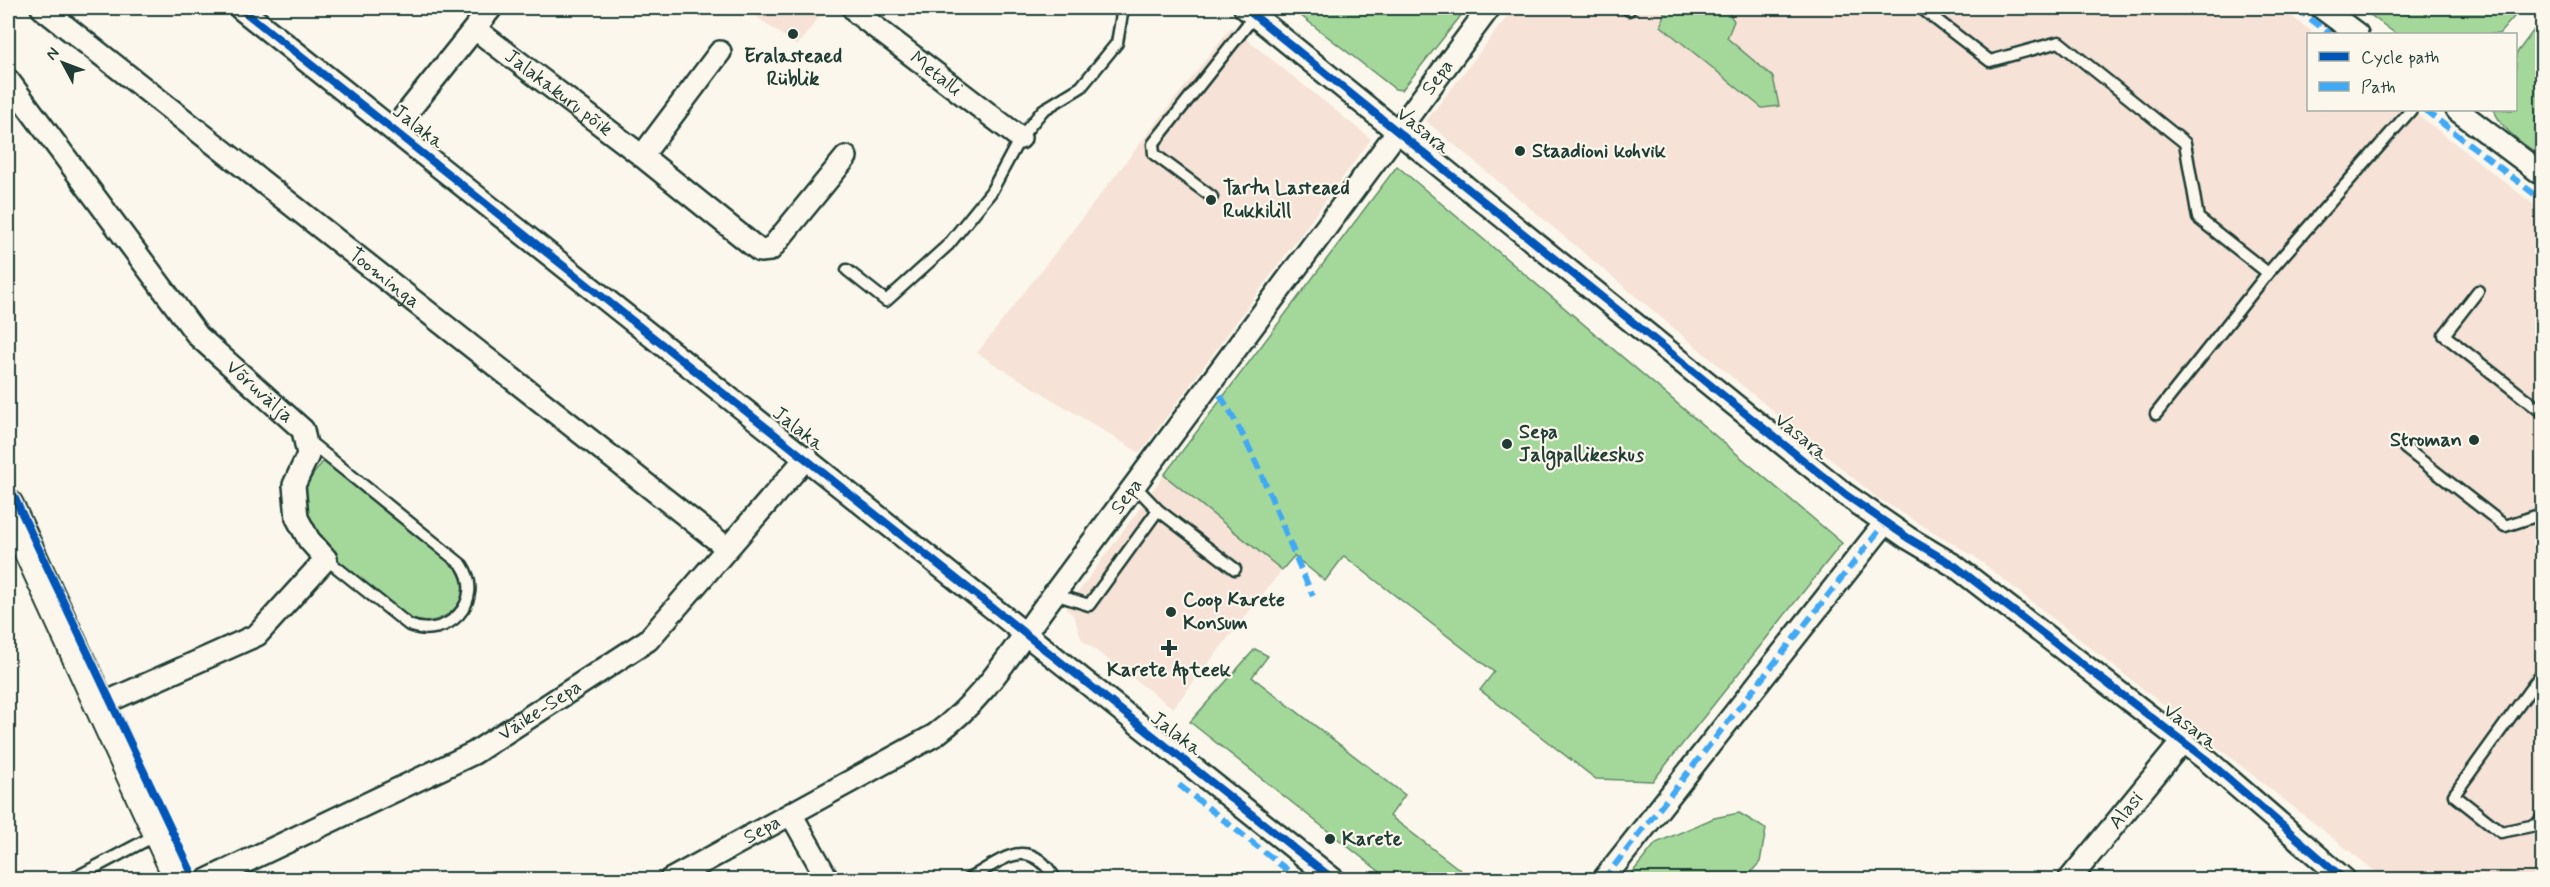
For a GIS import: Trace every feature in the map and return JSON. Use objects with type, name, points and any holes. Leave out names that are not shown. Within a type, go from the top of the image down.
[{"type":"main road","points":[[8,505],[180,879]]},
{"type":"street","name":"Toominga","points":[[42,8],[727,548]]},
{"type":"street","name":"Jalaka","points":[[240,8],[807,457],[1334,879]]},
{"type":"street","points":[[393,129],[491,8]]},
{"type":"street","name":"Metalli","points":[[854,8],[858,14],[1020,138]]},
{"type":"street","name":"Sepa","points":[[670,879],[935,735],[958,718],[989,685],[1027,635],[1053,594],[1489,8]]},
{"type":"street","points":[[2322,8],[2357,33]]},
{"type":"street","name":"Vasara","points":[[1250,11],[1836,487],[1885,523],[1955,566],[2182,742],[2345,879]]},
{"type":"street","name":"Jalakakuru põik","points":[[475,29],[642,156],[760,251],[770,250],[846,157]]},
{"type":"street","points":[[642,156],[720,52]]},
{"type":"street","name":"Võruvälja","points":[[8,80],[198,336],[303,430],[308,455],[294,485],[297,518],[309,540],[326,560]]},
{"type":"street","points":[[2458,111],[2542,174]]},
{"type":"street","name":"Väike-Sepa","points":[[207,879],[474,753],[648,640],[807,457]]},
{"type":"street","points":[[1603,879],[1885,523]]},
{"type":"street","points":[[100,705],[258,635],[326,560]]},
{"type":"street","name":"Alasi","points":[[2069,879],[2182,742]]},
{"type":"street","points":[[790,814],[828,879]]},
{"type":"lane","points":[[847,270],[886,301],[948,245],[992,192],[1020,138],[1043,110],[1081,87],[1117,43],[1123,8]]},
{"type":"lane","points":[[1921,8],[1990,61],[2060,42],[2185,143],[2198,218],[2268,273]]},
{"type":"lane","points":[[1212,197],[1154,154],[1153,144],[1250,11]]},
{"type":"lane","points":[[2157,414],[2268,273],[2410,111]]},
{"type":"lane","points":[[2478,291],[2444,335],[2542,412]]},
{"type":"lane","points":[[304,438],[462,565],[469,575],[472,589],[468,602],[459,614],[435,629],[422,631],[410,625],[326,560]]},
{"type":"lane","points":[[2405,448],[2505,526],[2542,514]]},
{"type":"lane","points":[[1135,486],[1158,510],[1235,569]]},
{"type":"lane","points":[[1053,594],[1089,604],[1158,510]]},
{"type":"lane","points":[[2542,674],[2454,795],[2501,832],[2536,825],[2542,818]]},
{"type":"lane","points":[[71,879],[159,834]]},
{"type":"lane","points":[[967,879],[1012,855],[1023,852],[1040,858],[1056,879]]},
{"type":"shaded area","name":"Eralasteaed Rüblik","points":[[826,8],[797,46],[746,9]]},
{"type":"shaded area","points":[[1514,8],[2280,8],[2314,33],[2307,33],[2307,111],[2413,111],[2542,211],[2542,879],[2385,879],[1975,557],[1876,497],[1426,121]]},
{"type":"shaded area","name":"Tartu Lasteaed Rukkilill","points":[[1231,27],[1371,139],[1140,453],[977,353]]},
{"type":"shaded area","points":[[1164,475],[1282,570],[1173,708],[1082,640],[1074,616],[1066,609]]},
{"type":"green space","points":[[1291,8],[1467,8],[1402,90],[1395,89]]},
{"type":"green space","points":[[1665,8],[1726,8],[1734,21],[1727,38],[1773,77],[1779,106],[1762,108],[1661,26]]},
{"type":"green space","points":[[2361,8],[2517,8],[2520,10],[2500,33],[2395,33]]},
{"type":"green space","points":[[2542,19],[2542,156],[2508,130],[2494,111],[2517,111],[2517,53]]},
{"type":"green space","name":"Sepa Jalgpallikeskus","points":[[1397,166],[1842,543],[1653,781],[1596,779],[1480,690],[1494,672],[1344,556],[1325,581],[1294,556],[1282,570],[1164,475]]},
{"type":"green space","points":[[324,460],[455,565],[462,582],[463,593],[455,608],[434,620],[418,622],[410,620],[358,582],[323,548],[311,530],[304,511],[306,487]]},
{"type":"green space","points":[[1255,649],[1268,656],[1252,677],[1405,795],[1390,816],[1472,879],[1389,879],[1190,722]]},
{"type":"green space","points":[[1739,813],[1766,829],[1760,862],[1745,879],[1627,879],[1656,843],[1714,818]]},
{"type":"marked path","points":[[2296,8],[2329,33]]},
{"type":"marked path","points":[[2426,111],[2542,200]]},
{"type":"marked path","points":[[1220,395],[1259,469],[1313,596]]},
{"type":"marked path","points":[[1603,880],[1885,523]]},
{"type":"marked path","points":[[1179,785],[1300,880]]},
{"type":"cycle path","points":[[240,8],[1334,880]]},
{"type":"cycle path","points":[[1245,8],[1846,495],[1908,538],[1955,566],[2208,761],[2345,880]]},
{"type":"cycle path","points":[[8,484],[195,880]]},
{"type":"place","name":"Eralasteaed Rüblik","points":[[793,34]]},
{"type":"place","name":"Staadioni kohvik","points":[[1520,151]]},
{"type":"place","name":"Tartu Lasteaed Rukkilill","points":[[1211,200]]},
{"type":"place","name":"Stroman","points":[[2474,440]]},
{"type":"place","name":"Sepa Jalgpallikeskus","points":[[1507,444]]},
{"type":"place","name":"Coop Karete Konsum","points":[[1171,612]]},
{"type":"place","name":"Karete Apteek","points":[[1169,648]]},
{"type":"place","name":"Karete","points":[[1330,839]]}]
